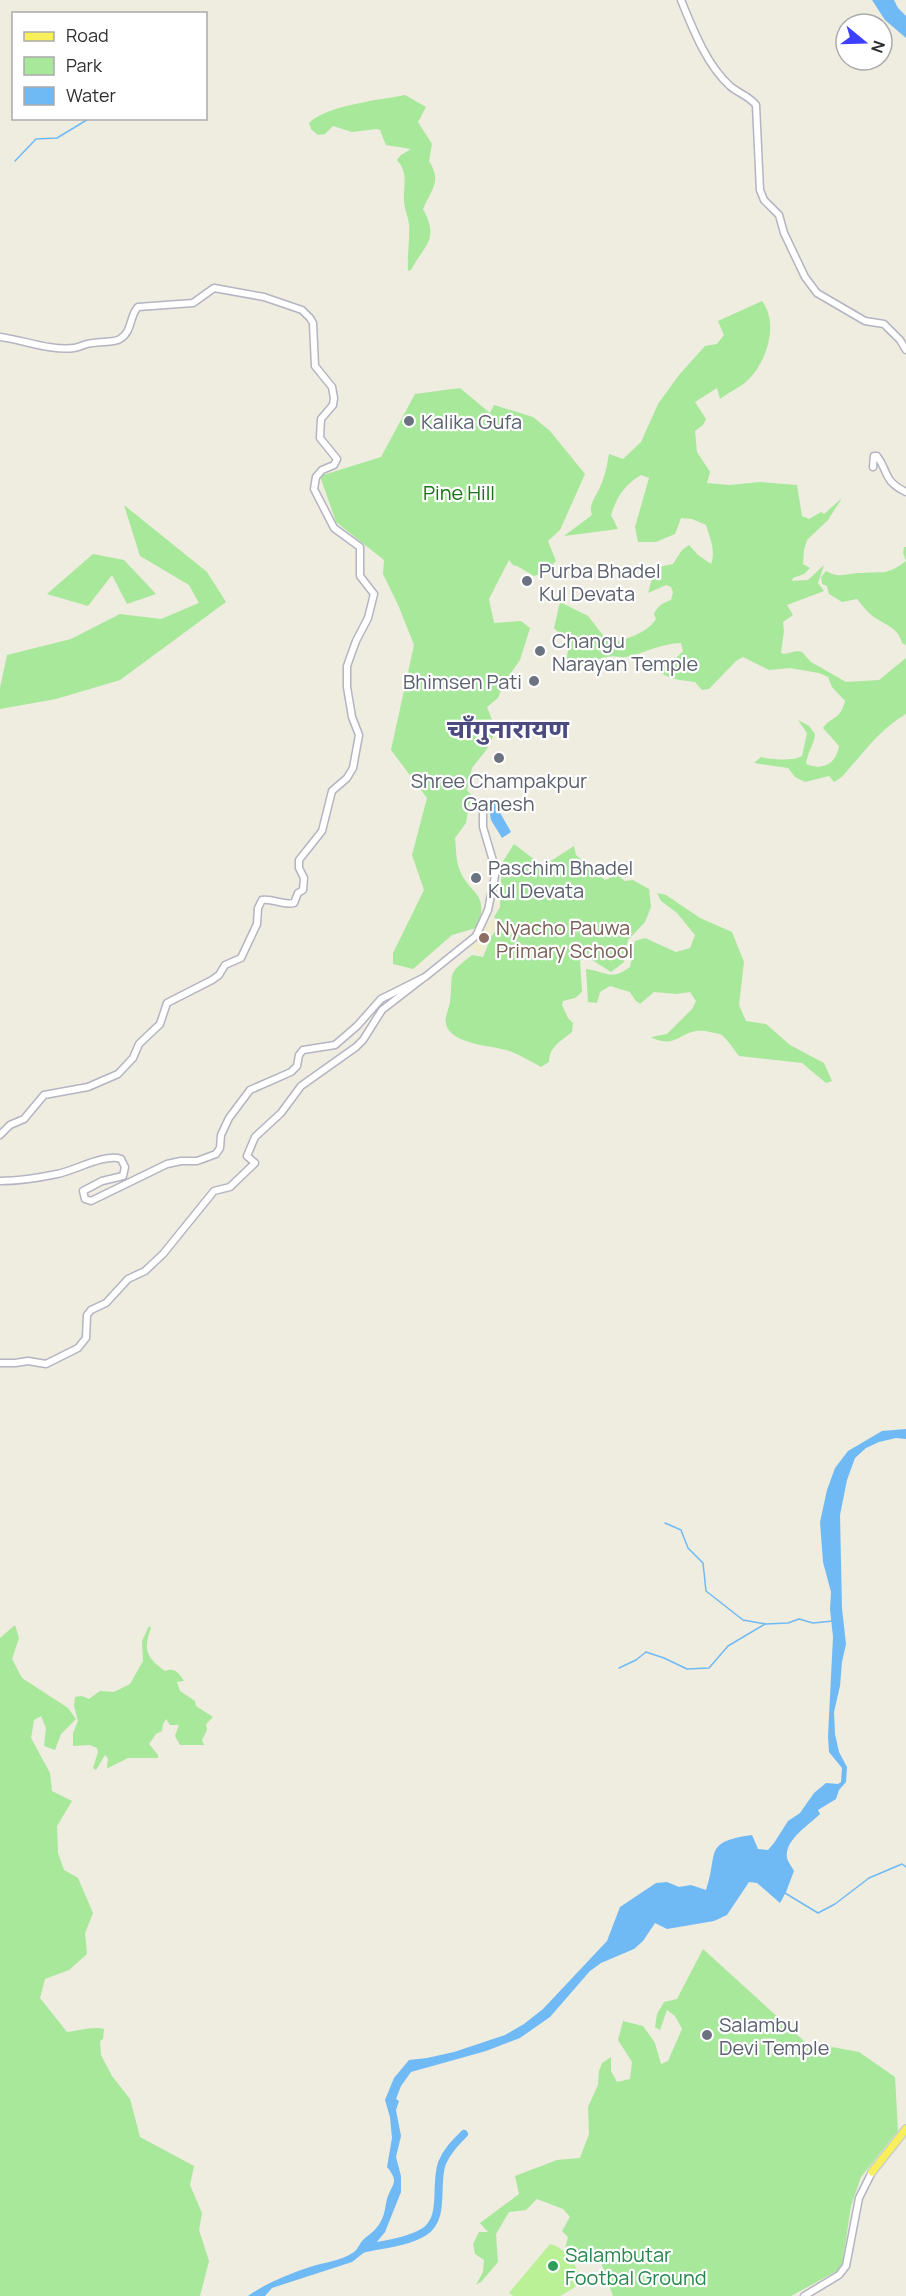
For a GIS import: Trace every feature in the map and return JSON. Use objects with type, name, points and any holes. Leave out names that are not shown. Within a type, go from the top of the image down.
[{"type":"main road","points":[[872,2172],[906,2129]]},
{"type":"street","points":[[681,0],[700,42],[717,69],[731,86],[756,105],[760,190],[764,200],[779,215],[784,232],[805,278],[822,297],[865,321],[884,324],[900,340],[906,350]]},
{"type":"street","points":[[0,337],[19,339],[39,345],[74,348],[90,343],[119,340],[129,330],[133,312],[138,307],[194,303],[214,288],[264,297],[305,312],[313,323],[315,366],[332,387],[334,398],[333,405],[323,414],[319,427],[320,438],[336,456],[337,462],[322,470],[316,477],[314,489],[334,528],[360,547],[360,576],[364,583],[372,589],[374,596],[368,618],[347,666],[347,687],[352,717],[358,735],[353,768],[347,778],[333,791],[323,828],[299,860],[299,868],[304,878],[303,890],[298,893],[294,903],[262,900],[258,908],[256,924],[241,958],[225,965],[219,975],[212,980],[167,1003],[160,1024],[139,1044],[133,1058],[118,1074],[88,1087],[44,1095],[24,1119],[10,1125],[0,1135]]},
{"type":"street","points":[[873,467],[873,458],[877,456],[885,476],[897,488],[906,492]]},
{"type":"street","points":[[0,1362],[15,1363],[28,1360],[46,1364],[78,1348],[86,1338],[87,1315],[91,1310],[106,1303],[128,1279],[144,1271],[163,1254],[214,1191],[230,1187],[255,1163],[247,1156],[252,1141],[267,1124],[281,1113],[295,1092],[363,1041],[382,1010],[418,985],[476,936],[488,910],[496,871],[483,827],[483,812]]},
{"type":"street","points":[[0,1180],[18,1181],[73,1170],[110,1158],[121,1159],[125,1167],[123,1176],[93,1184],[83,1191],[85,1199],[94,1200],[167,1164],[197,1161],[212,1156],[218,1152],[222,1144],[221,1135],[229,1118],[250,1090],[291,1072],[297,1066],[301,1052],[334,1045],[357,1026],[381,999],[425,977]]},
{"type":"street","points":[[804,2296],[839,2275],[846,2266],[859,2198],[872,2172]]},
{"type":"shaded area","name":"Nyacho Pauwa Primary School","points":[[492,918],[498,923],[480,956],[471,947]]},
{"type":"green space","points":[[405,95],[426,107],[418,122],[432,144],[429,161],[435,174],[434,185],[423,209],[428,219],[430,235],[411,270],[408,271],[409,224],[404,203],[404,175],[397,160],[411,149],[386,145],[380,130],[377,129],[352,132],[333,126],[325,134],[318,135],[311,129],[309,123],[317,117],[341,108]]},
{"type":"green space","points":[[762,301],[770,320],[770,331],[761,363],[745,383],[720,399],[717,388],[695,402],[706,419],[703,425],[695,431],[697,452],[710,472],[707,483],[729,485],[760,482],[797,485],[802,516],[809,519],[821,512],[824,514],[842,498],[828,520],[807,540],[803,564],[810,568],[804,574],[793,578],[792,581],[808,580],[824,565],[818,583],[824,591],[787,605],[793,615],[783,622],[781,653],[802,652],[811,662],[846,682],[879,680],[906,658],[906,714],[884,730],[843,776],[834,782],[829,776],[805,782],[795,777],[788,768],[754,763],[761,757],[782,760],[802,756],[807,733],[798,720],[809,726],[815,734],[806,764],[818,767],[832,761],[839,746],[823,728],[841,712],[845,701],[832,687],[828,677],[819,673],[790,668],[769,670],[743,657],[736,661],[709,689],[702,690],[695,682],[670,677],[658,669],[675,659],[683,651],[681,643],[626,657],[609,656],[577,666],[566,662],[569,644],[554,628],[560,602],[588,616],[609,643],[636,635],[656,619],[654,614],[659,606],[671,600],[673,592],[671,587],[666,585],[648,593],[654,571],[673,564],[682,550],[689,545],[711,564],[713,549],[706,525],[692,519],[681,518],[675,534],[656,542],[638,542],[635,527],[649,478],[641,475],[626,487],[616,503],[611,515],[618,529],[564,536],[592,515],[592,504],[606,471],[609,454],[623,459],[641,442],[658,404],[679,375],[705,346],[717,344],[724,335],[718,321]]},
{"type":"green space","name":"Pine Hill","points":[[460,388],[490,413],[494,405],[533,417],[550,431],[585,474],[560,530],[548,541],[556,561],[545,572],[534,576],[513,565],[509,560],[489,599],[494,623],[521,621],[530,628],[520,660],[504,683],[498,698],[487,707],[496,730],[487,749],[472,768],[467,790],[475,799],[469,805],[466,823],[455,838],[459,868],[480,900],[480,916],[476,928],[452,935],[413,969],[393,964],[393,953],[424,890],[412,855],[427,798],[391,750],[414,645],[383,574],[384,560],[336,522],[320,476],[381,457],[415,394]]},
{"type":"green space","points":[[124,505],[207,572],[226,602],[120,680],[56,699],[0,709],[0,688],[7,655],[71,639],[120,614],[161,619],[199,603],[189,585],[140,556]]},
{"type":"green space","points":[[906,547],[906,561],[903,553]]},
{"type":"green space","points":[[93,554],[124,560],[156,594],[127,604],[112,575],[88,606],[47,594]]},
{"type":"green space","points":[[906,561],[906,645],[902,643],[895,630],[872,615],[857,599],[842,602],[829,594],[827,586],[822,584],[821,577],[826,571],[839,575],[885,572]]},
{"type":"green space","points":[[514,844],[543,866],[574,846],[576,855],[605,880],[617,875],[625,881],[633,880],[649,889],[651,907],[645,922],[628,940],[624,962],[611,972],[583,954],[580,961],[582,992],[575,998],[563,1001],[562,1005],[573,1023],[572,1032],[556,1045],[551,1052],[549,1062],[541,1067],[512,1052],[475,1044],[456,1037],[446,1024],[454,971],[472,955],[483,957],[491,937],[500,924],[494,917],[500,907],[502,863]]},
{"type":"green space","points":[[657,893],[666,895],[700,918],[732,932],[744,962],[739,1005],[746,1021],[766,1024],[790,1045],[824,1063],[832,1081],[826,1083],[802,1063],[739,1056],[719,1034],[692,1032],[668,1042],[651,1037],[667,1034],[692,1009],[696,1001],[690,992],[677,994],[654,992],[640,1004],[630,992],[610,986],[600,992],[597,1003],[588,1002],[586,969],[613,975],[624,971],[630,967],[635,941],[645,938],[676,952],[690,948],[695,935],[677,913],[661,901]]},
{"type":"green space","points":[[15,1625],[19,1638],[12,1659],[22,1678],[68,1708],[76,1719],[61,1734],[55,1750],[44,1746],[46,1728],[41,1716],[34,1720],[31,1738],[50,1773],[52,1791],[72,1801],[57,1826],[58,1853],[64,1870],[78,1878],[93,1913],[85,1933],[87,1954],[69,1970],[45,1979],[40,1998],[67,2032],[90,2028],[104,2029],[103,2039],[100,2041],[101,2055],[112,2076],[130,2099],[140,2137],[194,2166],[190,2185],[202,2213],[199,2230],[209,2261],[200,2296],[0,2296],[0,1638]]},
{"type":"green space","points":[[149,1626],[151,1628],[147,1648],[150,1657],[165,1671],[174,1670],[178,1673],[184,1681],[177,1682],[180,1691],[195,1701],[196,1706],[213,1717],[206,1724],[207,1730],[202,1740],[204,1745],[180,1745],[175,1736],[179,1725],[170,1725],[166,1719],[162,1731],[156,1734],[149,1744],[158,1758],[128,1758],[107,1768],[108,1758],[105,1755],[96,1770],[93,1768],[97,1748],[90,1745],[73,1746],[73,1733],[78,1721],[74,1706],[75,1697],[82,1696],[89,1699],[100,1691],[114,1692],[130,1684],[143,1661],[142,1641]]},
{"type":"green space","points":[[703,1949],[805,2042],[859,2052],[895,2077],[898,2131],[861,2177],[851,2206],[842,2266],[791,2296],[613,2296],[600,2260],[575,2259],[565,2249],[568,2237],[562,2231],[570,2217],[563,2209],[537,2199],[526,2210],[509,2212],[496,2234],[498,2262],[476,2285],[483,2272],[484,2260],[475,2254],[473,2244],[479,2232],[488,2232],[480,2223],[519,2194],[515,2176],[557,2160],[580,2158],[589,2134],[588,2107],[598,2085],[602,2063],[611,2057],[611,2071],[617,2082],[630,2079],[632,2062],[618,2040],[623,2021],[643,2026],[655,2043],[661,2064],[668,2061],[682,2029],[675,2016],[667,2010],[660,2030],[655,2027],[657,2014],[664,2002],[677,1999]]},
{"type":"green space","name":"Salambutar Footbal Ground","points":[[550,2244],[560,2248],[572,2261],[580,2277],[577,2286],[560,2296],[513,2296],[509,2293]]},
{"type":"water","points":[[872,0],[894,0],[906,16],[906,38],[894,28],[894,12],[880,12]]},
{"type":"water","points":[[494,802],[511,832],[502,838],[491,820],[489,808]]},
{"type":"water","points":[[906,1429],[906,1439],[896,1438],[866,1448],[855,1458],[847,1480],[840,1515],[842,1608],[846,1644],[834,1712],[839,1752],[847,1767],[846,1782],[839,1790],[836,1799],[818,1810],[820,1814],[798,1833],[789,1845],[787,1858],[794,1871],[780,1903],[757,1883],[749,1882],[727,1915],[714,1921],[667,1929],[655,1923],[643,1941],[634,1949],[601,1963],[590,1971],[550,2017],[520,2038],[486,2051],[411,2072],[401,2086],[396,2099],[399,2101],[396,2110],[401,2136],[396,2157],[401,2176],[401,2192],[385,2232],[376,2243],[352,2262],[272,2288],[265,2296],[248,2296],[286,2276],[349,2255],[375,2230],[383,2216],[394,2180],[387,2167],[392,2138],[390,2117],[385,2100],[394,2078],[409,2060],[454,2052],[505,2035],[524,2024],[543,2009],[607,1941],[620,1907],[656,1883],[667,1882],[679,1887],[691,1885],[706,1890],[715,1851],[719,1846],[726,1841],[752,1835],[758,1849],[768,1850],[788,1821],[800,1813],[814,1793],[826,1783],[841,1782],[842,1768],[829,1752],[833,1637],[831,1592],[823,1562],[820,1522],[827,1490],[835,1468],[848,1451],[882,1431]]},
{"type":"waterway","points":[[15,161],[36,139],[57,138],[87,120]]},
{"type":"waterway","points":[[665,1523],[681,1530],[688,1548],[703,1563],[706,1591],[743,1620],[766,1624],[788,1623],[799,1619],[813,1623],[833,1621]]},
{"type":"waterway","points":[[619,1668],[646,1652],[687,1669],[709,1668],[728,1646],[765,1624]]},
{"type":"waterway","points":[[785,1893],[818,1913],[835,1904],[869,1878],[902,1864],[906,1867]]},
{"type":"waterway","points":[[362,2249],[409,2239],[431,2226],[437,2210],[442,2163],[454,2144],[464,2134]]},
{"type":"place","name":"Kalika Gufa","points":[[409,421]]},
{"type":"place","name":"Purba Bhadel Kul Devata","points":[[527,581]]},
{"type":"place","name":"Changu Narayan Temple","points":[[540,651]]},
{"type":"place","name":"Bhimsen Pati","points":[[534,681]]},
{"type":"place","name":"Shree Champakpur Ganesh","points":[[499,758]]},
{"type":"place","name":"Paschim Bhadel Kul Devata","points":[[476,878]]},
{"type":"place","name":"Nyacho Pauwa Primary School","points":[[484,938]]},
{"type":"place","name":"Salambu Devi Temple","points":[[707,2035]]},
{"type":"place","name":"Salambutar Footbal Ground","points":[[553,2266]]},
{"type":"district","name":"चाँगुनारायण","points":[[508,728]]}]
